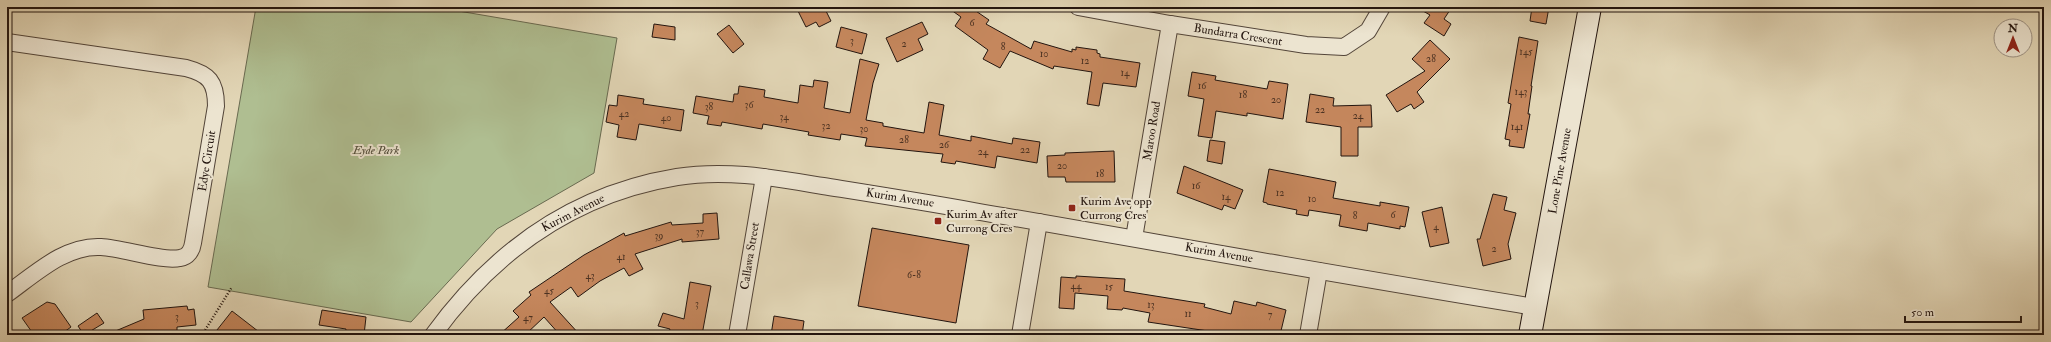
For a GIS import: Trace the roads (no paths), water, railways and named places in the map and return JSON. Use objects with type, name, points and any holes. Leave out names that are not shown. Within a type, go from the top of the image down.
[{"type":"street","name":"Bundarra Crescent","points":[[1078,7],[1170,24],[1306,45],[1344,47],[1368,31],[1382,7]]},
{"type":"street","name":"Lone Pine Avenue","points":[[1530,335],[1590,7]]},
{"type":"street","name":"Maroo Road","points":[[1134,238],[1170,24]]},
{"type":"street","name":"Edye Circuit","points":[[7,42],[201,71],[211,80],[216,92],[216,106],[192,249],[187,255],[181,258],[171,258],[116,248],[85,248],[58,258],[7,294]]},
{"type":"street","name":"Kurim Avenue","points":[[433,335],[460,299],[501,258],[526,238],[558,218],[614,192],[677,177],[729,173],[764,177],[1039,222],[1535,307]]},
{"type":"street","name":"Callawa Street","points":[[737,335],[764,177]]},
{"type":"street","points":[[1020,335],[1039,222]]},
{"type":"street","points":[[1308,335],[1319,271]]},
{"type":"place","name":"Kurim Ave opp Currong Cres","points":[[1072,208]]},
{"type":"place","name":"Kurim Av after Currong Cres","points":[[938,221]]},
{"type":"park label","name":"Eyde Park","points":[[376,150]]}]
